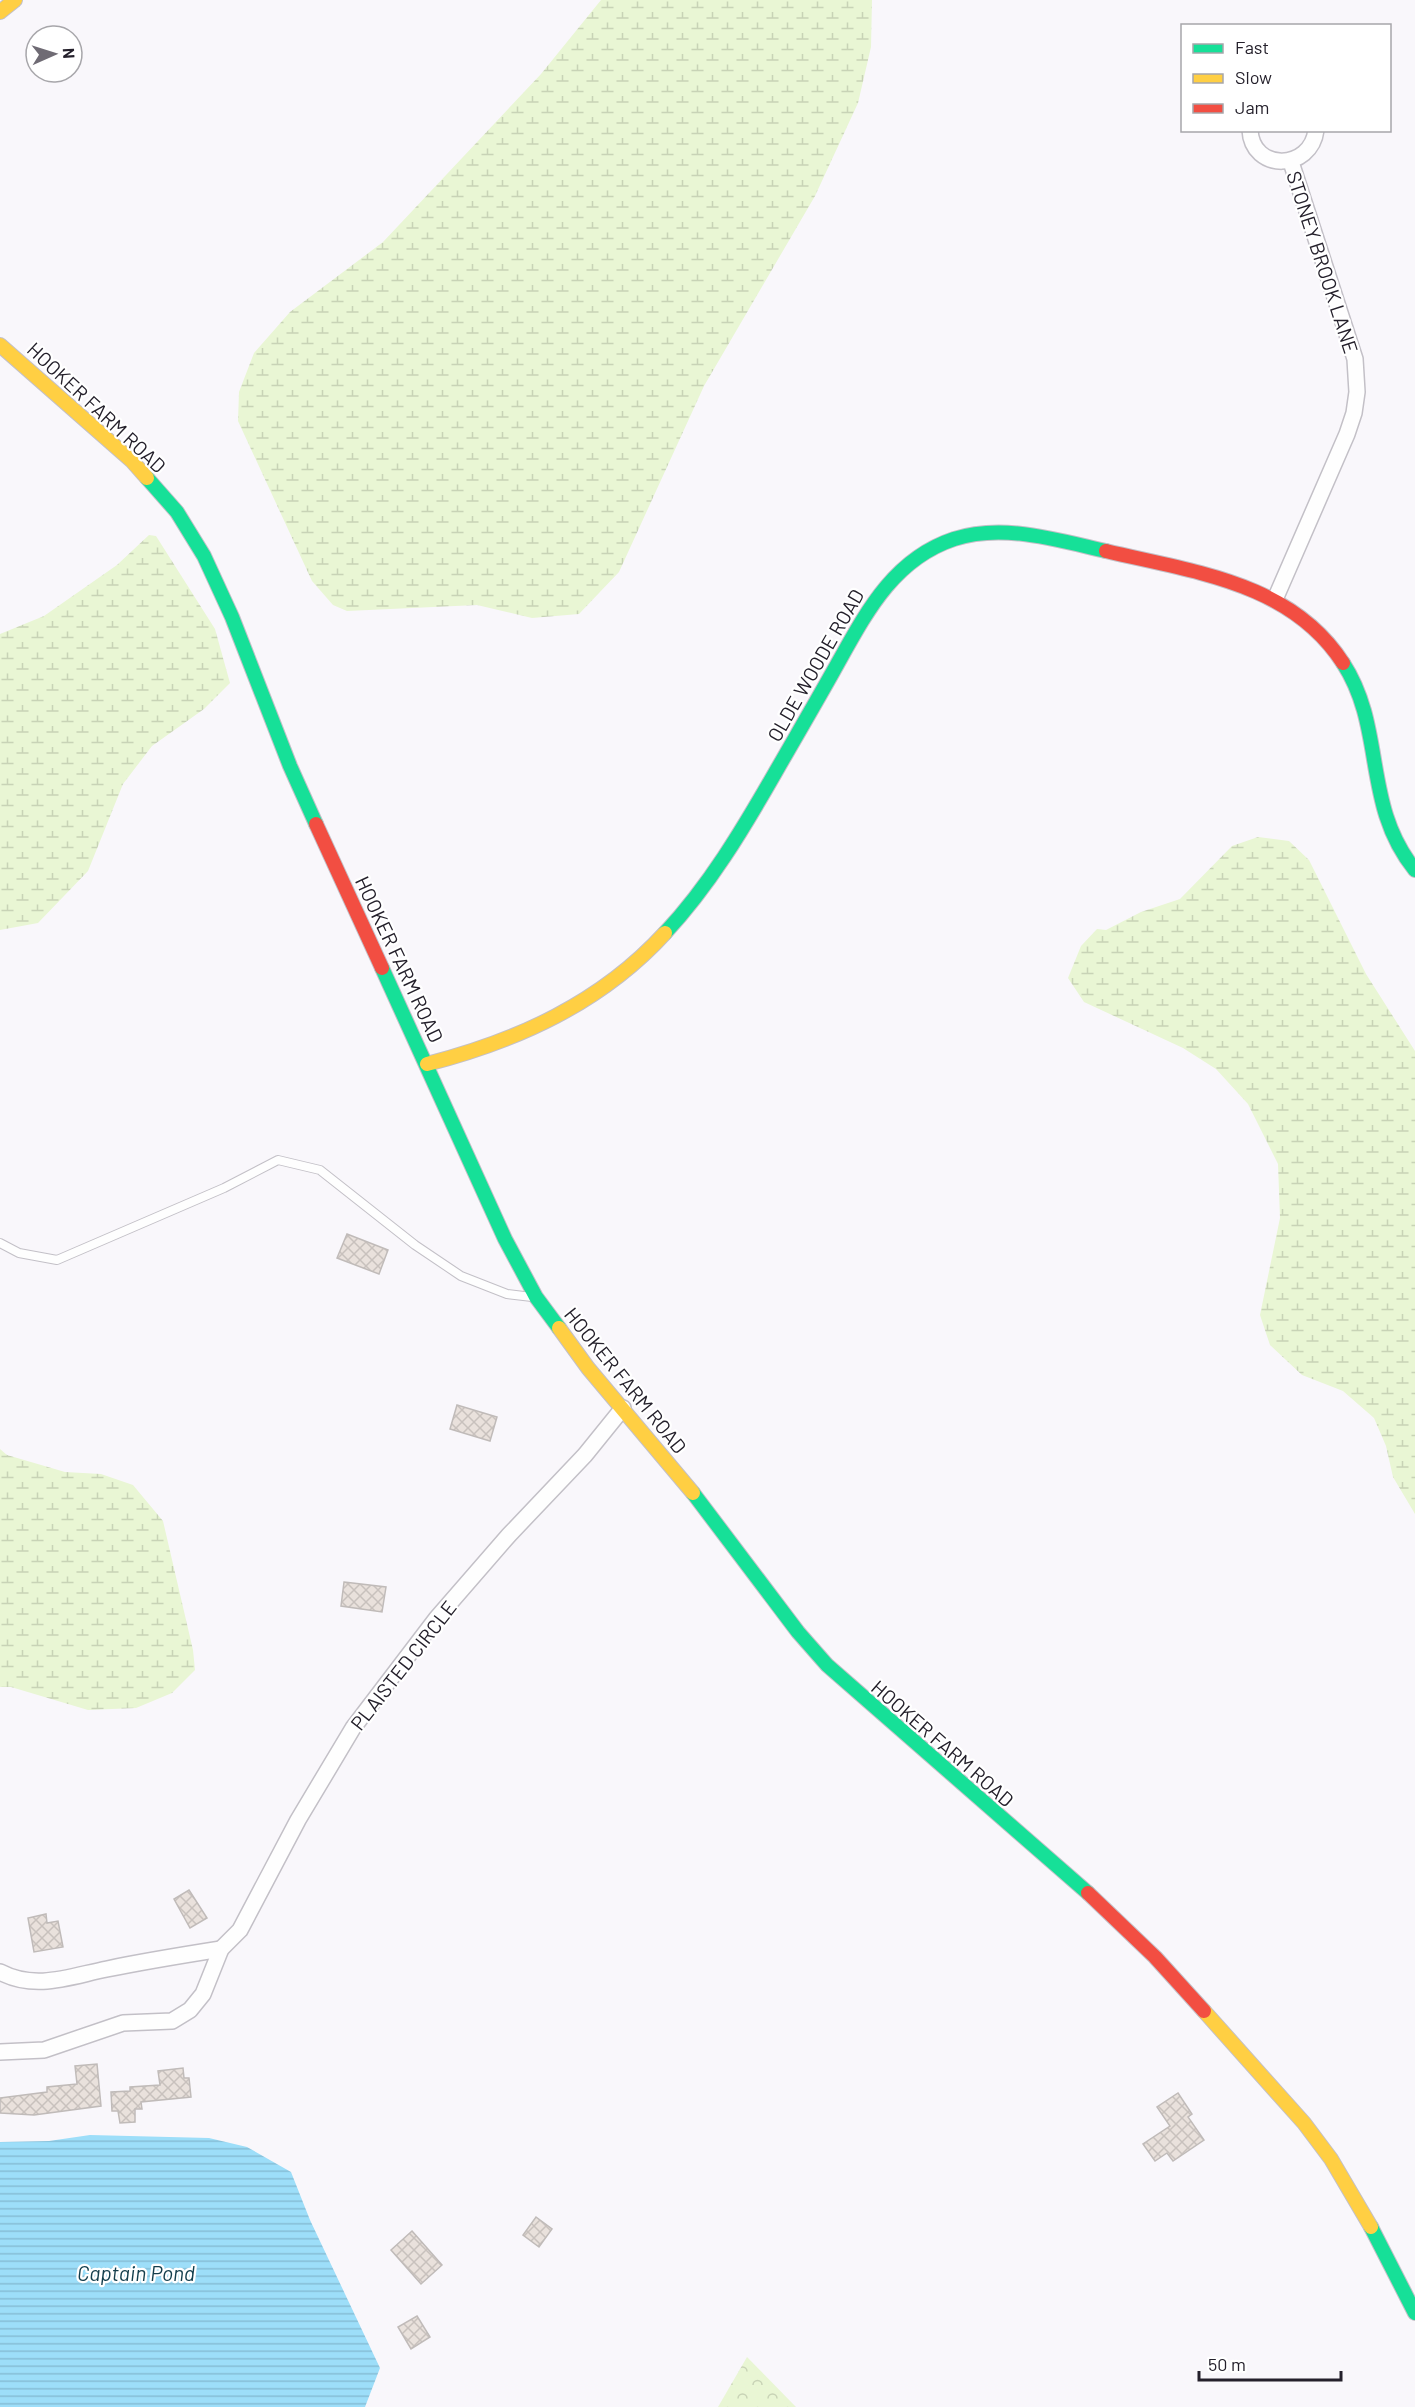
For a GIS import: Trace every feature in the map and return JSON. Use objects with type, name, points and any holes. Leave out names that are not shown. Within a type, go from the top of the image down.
[{"type":"street","points":[[0,12],[15,0]]},
{"type":"street","name":"STONEY BROOK LANE","points":[[1250,132],[1254,146],[1261,154],[1270,160],[1291,162],[1310,149],[1315,132]]},
{"type":"street","name":"STONEY BROOK LANE","points":[[1276,597],[1347,434],[1358,392],[1355,359],[1347,328],[1291,162]]},
{"type":"street","name":"HOOKER FARM ROAD","points":[[0,345],[132,461],[177,512],[191,533],[232,617],[290,766],[505,1239],[536,1297],[588,1368],[690,1489],[798,1632],[827,1665],[1090,1895],[1155,1957],[1297,2115],[1331,2158],[1354,2196],[1415,2313]]},
{"type":"street","name":"OLDE WOODE ROAD","points":[[427,1064],[454,1059],[535,1028],[610,982],[645,954],[675,922],[727,850],[780,765],[871,604],[906,565],[924,552],[966,536],[1011,533],[1032,535],[1161,564],[1276,597],[1315,624],[1352,678],[1367,720],[1381,808],[1399,849],[1415,870]]},
{"type":"street","name":"PLAISTED CIRCLE","points":[[0,2052],[44,2050],[123,2023],[172,2021],[190,2010],[203,1994],[221,1949],[240,1930],[298,1820],[353,1728],[436,1619],[509,1535],[585,1455],[623,1408]]},
{"type":"street","points":[[0,1972],[32,1982],[61,1981],[106,1969],[221,1949]]},
{"type":"lane","points":[[0,1243],[19,1253],[57,1260],[224,1188],[278,1160],[320,1170],[415,1245],[461,1276],[507,1294],[536,1297]]},
{"type":"green space","points":[[601,0],[872,0],[871,47],[858,103],[815,196],[704,386],[619,572],[579,614],[532,618],[477,605],[347,611],[333,605],[312,581],[238,421],[239,392],[254,353],[290,312],[383,242],[541,74]]},
{"type":"green space","points":[[149,535],[156,536],[215,629],[230,683],[204,709],[152,746],[123,784],[88,871],[38,923],[0,930],[0,634],[44,616],[117,565]]},
{"type":"green space","points":[[1258,837],[1289,841],[1309,860],[1366,974],[1415,1051],[1415,1514],[1393,1477],[1386,1446],[1374,1418],[1343,1391],[1302,1375],[1270,1345],[1260,1315],[1280,1218],[1278,1164],[1248,1104],[1216,1069],[1183,1048],[1084,1002],[1068,978],[1081,946],[1097,929],[1106,930],[1141,912],[1180,899],[1232,846]]},
{"type":"green space","points":[[0,1449],[7,1455],[65,1472],[101,1474],[133,1485],[163,1521],[193,1650],[195,1670],[172,1693],[136,1708],[88,1710],[11,1687],[0,1687]]},
{"type":"green space","points":[[747,2357],[796,2407],[718,2407]]},
{"type":"water","name":"Captain Pond","points":[[90,2135],[209,2138],[247,2147],[291,2172],[310,2220],[380,2368],[365,2407],[0,2407],[0,2142],[49,2141]]},
{"type":"building","points":[[347,1234],[388,1250],[379,1274],[337,1258]]},
{"type":"building","points":[[457,1405],[497,1417],[490,1441],[450,1429]]},
{"type":"building","points":[[344,1582],[386,1587],[382,1612],[341,1606]]},
{"type":"building","points":[[189,1890],[207,1918],[190,1928],[174,1899]]},
{"type":"building","points":[[46,1914],[47,1923],[58,1921],[63,1947],[34,1952],[28,1918]]},
{"type":"building","points":[[97,2064],[101,2106],[34,2115],[0,2113],[0,2098],[47,2092],[47,2087],[77,2084],[75,2066]]},
{"type":"building","points":[[183,2068],[184,2078],[189,2078],[191,2097],[141,2102],[142,2109],[135,2109],[135,2122],[120,2123],[118,2111],[112,2111],[111,2092],[130,2091],[130,2087],[160,2085],[158,2071]]},
{"type":"building","points":[[1178,2093],[1192,2114],[1188,2117],[1204,2140],[1173,2161],[1167,2153],[1155,2161],[1143,2144],[1170,2126],[1157,2107]]},
{"type":"building","points":[[536,2217],[552,2229],[539,2247],[523,2235]]},
{"type":"building","points":[[412,2231],[442,2265],[421,2284],[391,2250]]},
{"type":"building","points":[[417,2316],[430,2337],[411,2349],[398,2327]]},
{"type":"traffic: fast","points":[[147,478],[177,512],[204,556],[232,617],[290,766],[316,824]]},
{"type":"traffic: fast","points":[[665,933],[696,896],[738,836],[869,611],[896,576],[913,561],[932,548],[954,539],[973,534],[992,533],[1030,535],[1106,551]]},
{"type":"traffic: fast","points":[[1343,663],[1356,688],[1365,714],[1387,820],[1398,845],[1415,870]]},
{"type":"traffic: fast","points":[[382,968],[505,1239],[536,1297],[559,1328]]},
{"type":"traffic: fast","points":[[693,1493],[798,1632],[827,1665],[1088,1893]]},
{"type":"traffic: fast","points":[[1371,2227],[1415,2313]]},
{"type":"traffic: slow","points":[[0,12],[15,0]]},
{"type":"traffic: slow","points":[[0,345],[132,461],[147,478]]},
{"type":"traffic: slow","points":[[427,1064],[493,1044],[556,1016],[613,980],[665,933]]},
{"type":"traffic: slow","points":[[559,1328],[588,1368],[693,1493]]},
{"type":"traffic: slow","points":[[1204,2011],[1304,2123],[1331,2159],[1371,2227]]},
{"type":"traffic: jam","points":[[1106,551],[1206,574],[1238,584],[1268,598],[1296,614],[1321,636],[1343,663]]},
{"type":"traffic: jam","points":[[316,824],[382,968]]},
{"type":"traffic: jam","points":[[1088,1893],[1155,1957],[1204,2011]]}]
